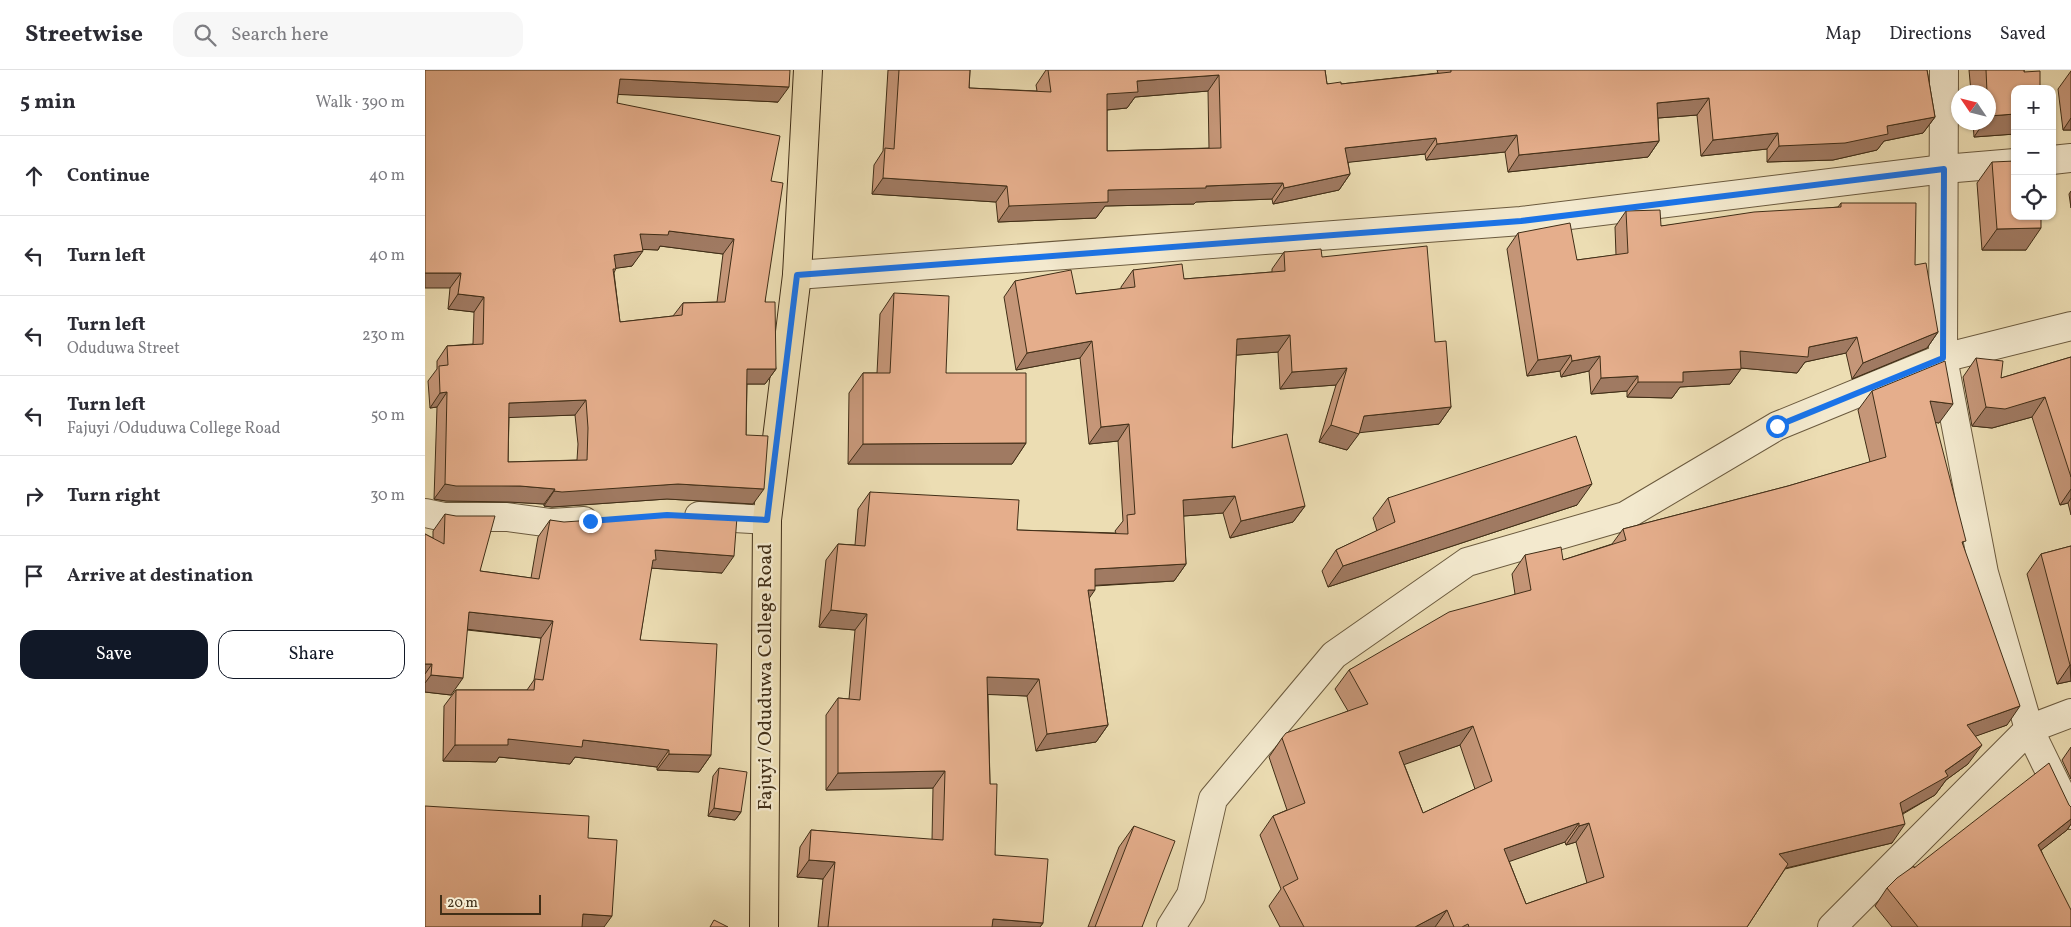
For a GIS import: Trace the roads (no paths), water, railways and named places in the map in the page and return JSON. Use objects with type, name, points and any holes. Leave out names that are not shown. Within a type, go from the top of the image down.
[{"type":"main road","name":"Fajuyi /Oduduwa College Road","points":[[764,927],[767,520],[797,275],[808,70]]},
{"type":"street","points":[[1944,70],[1943,358],[1985,573],[2029,728],[2071,815]]},
{"type":"street","points":[[2056,160],[2071,158]]},
{"type":"street","points":[[797,275],[1521,221],[1944,169],[2011,163]]},
{"type":"street","points":[[1171,927],[1191,895],[1213,799],[1334,655],[1467,562],[1625,516],[1777,426],[1943,358],[2071,326]]},
{"type":"street","points":[[425,513],[444,517],[507,517],[551,523],[609,519]]},
{"type":"street","points":[[677,515],[767,520]]},
{"type":"street","points":[[1831,927],[2029,728],[2071,713]]}]
